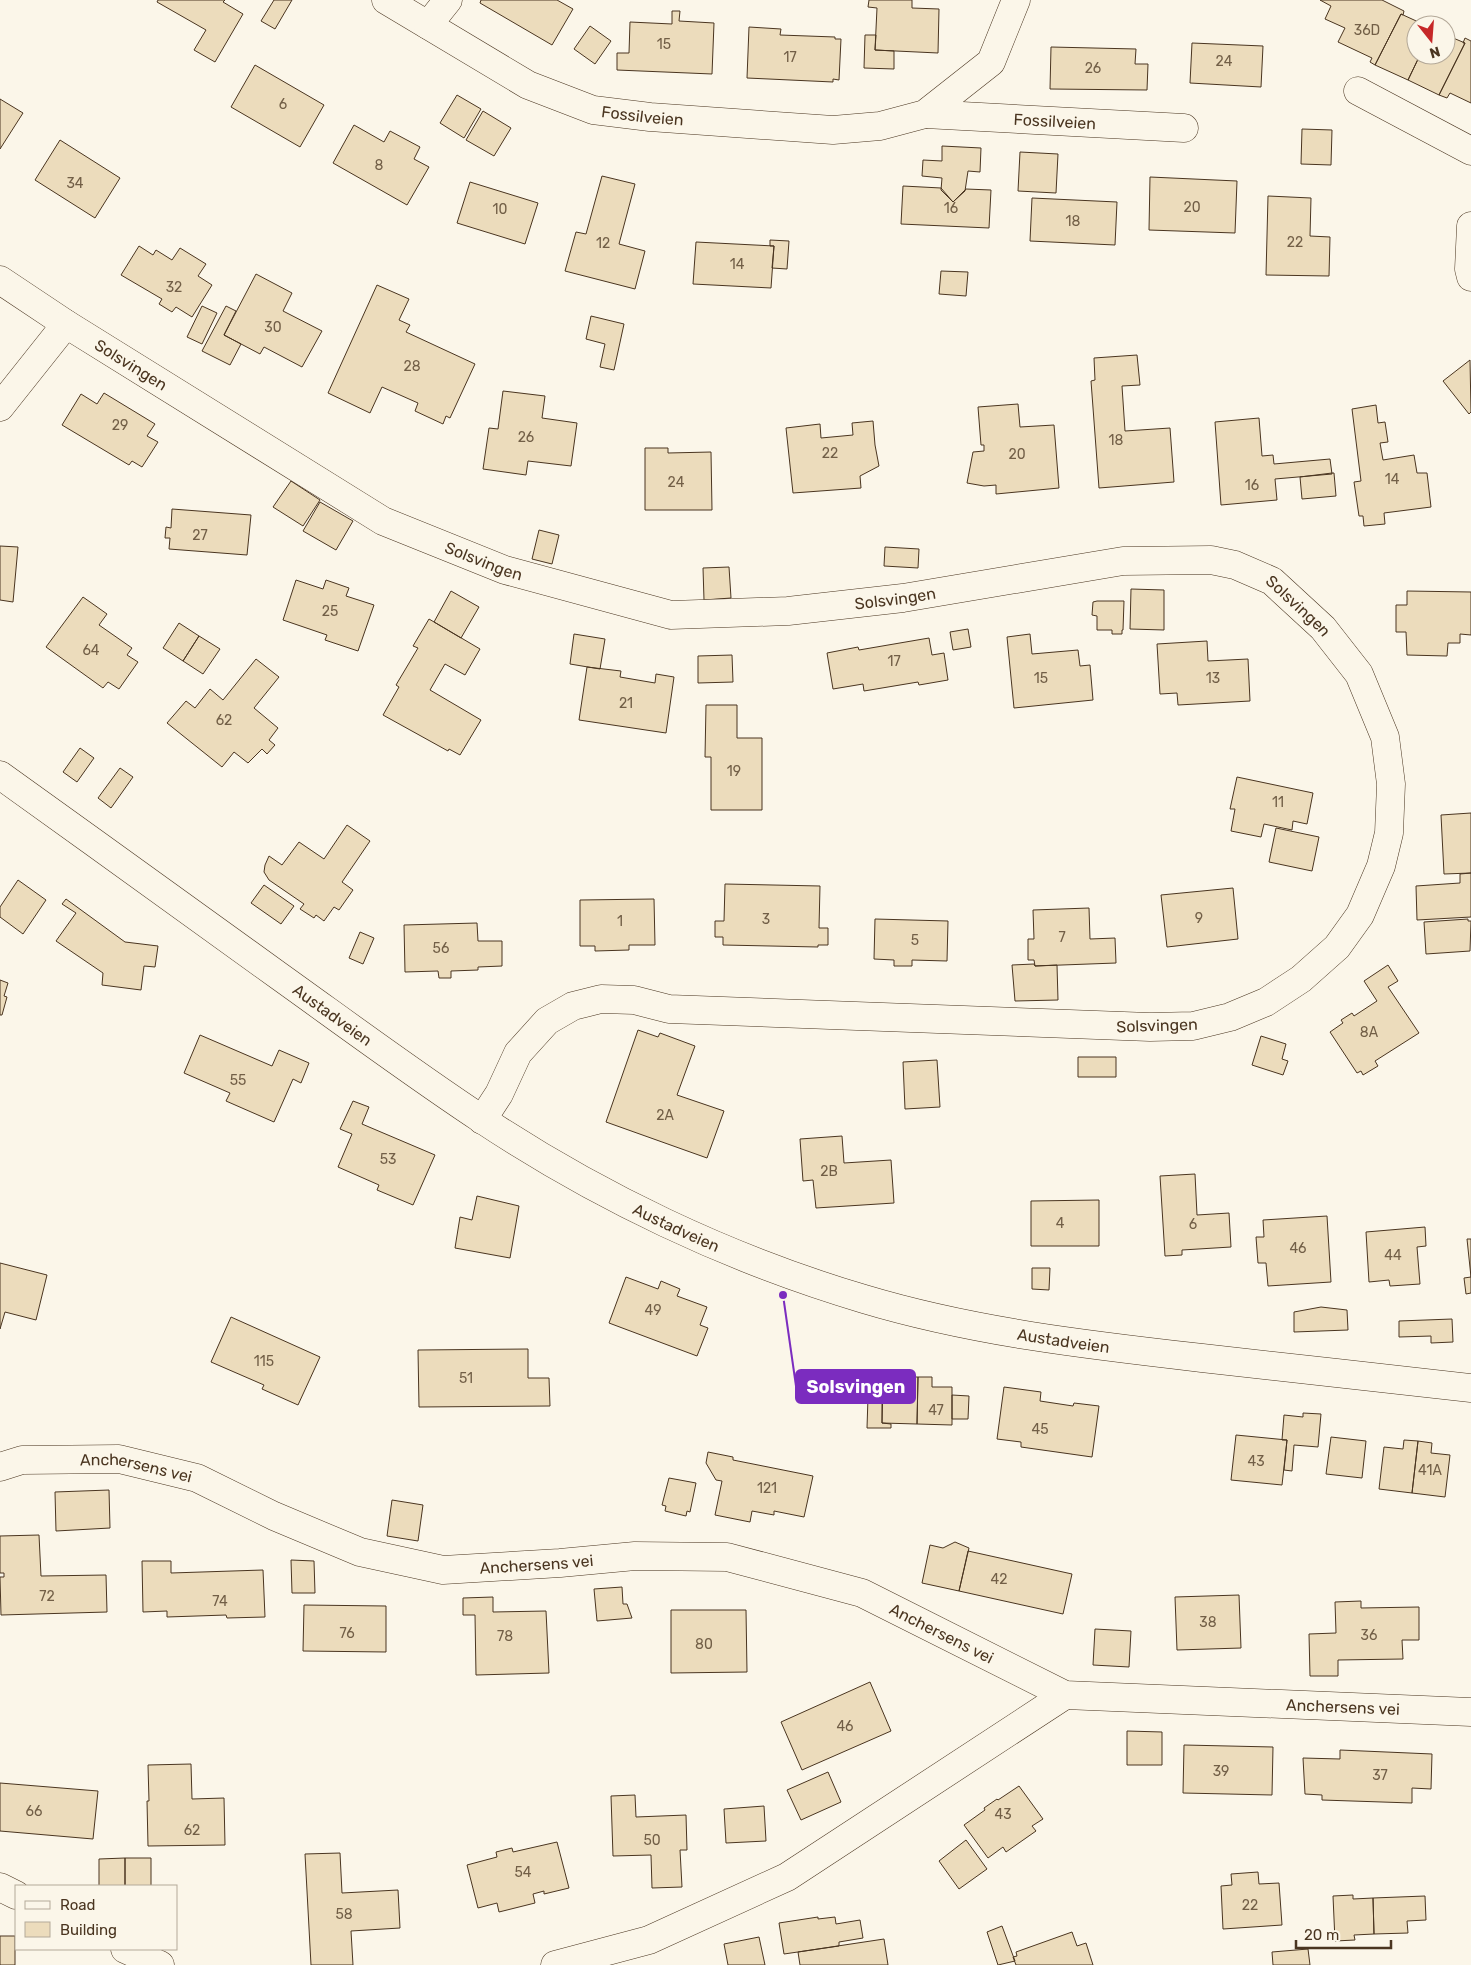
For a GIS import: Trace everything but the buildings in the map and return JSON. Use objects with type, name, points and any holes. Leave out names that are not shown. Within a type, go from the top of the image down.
[{"type":"street","name":"Fossilveien","points":[[386,0],[528,86],[593,110],[650,117],[833,130],[880,126],[925,114],[1184,128]]},
{"type":"street","points":[[428,25],[448,0]]},
{"type":"street","name":"Fossilveien","points":[[925,114],[991,62],[1016,0]]},
{"type":"street","points":[[1358,91],[1471,150]]},
{"type":"street","points":[[1471,226],[1469,269],[1471,276]]},
{"type":"street","name":"Solsvingen","points":[[0,280],[66,324],[383,522],[514,572],[671,614],[788,611],[903,598],[1123,561],[1211,560],[1235,565],[1272,581],[1323,628],[1359,674],[1385,737],[1391,784],[1389,833],[1381,866],[1360,915],[1337,947],[1301,978],[1266,1002],[1230,1017],[1193,1026],[1150,1027],[669,1009],[634,1000],[600,999],[573,1006],[548,1021],[518,1053],[499,1094],[482,1120]]},
{"type":"street","points":[[0,407],[66,324]]},
{"type":"street","name":"Austadveien","points":[[0,775],[482,1120],[570,1173],[631,1206],[699,1238],[799,1278],[874,1302],[940,1319],[1012,1334],[1131,1350],[1471,1388]]},
{"type":"street","name":"Anchersens vei","points":[[0,1466],[22,1460],[119,1458],[197,1478],[274,1516],[360,1552],[443,1570],[560,1563],[634,1556],[727,1557],[862,1593],[1064,1695],[1471,1712]]},
{"type":"street","points":[[555,1965],[649,1940],[786,1877],[1064,1695]]},
{"type":"street","points":[[0,1887],[15,1894]]},
{"type":"street","points":[[127,1950],[160,1965]]},
{"type":"place","name":"Solsvingen","points":[[783,1295]]}]
